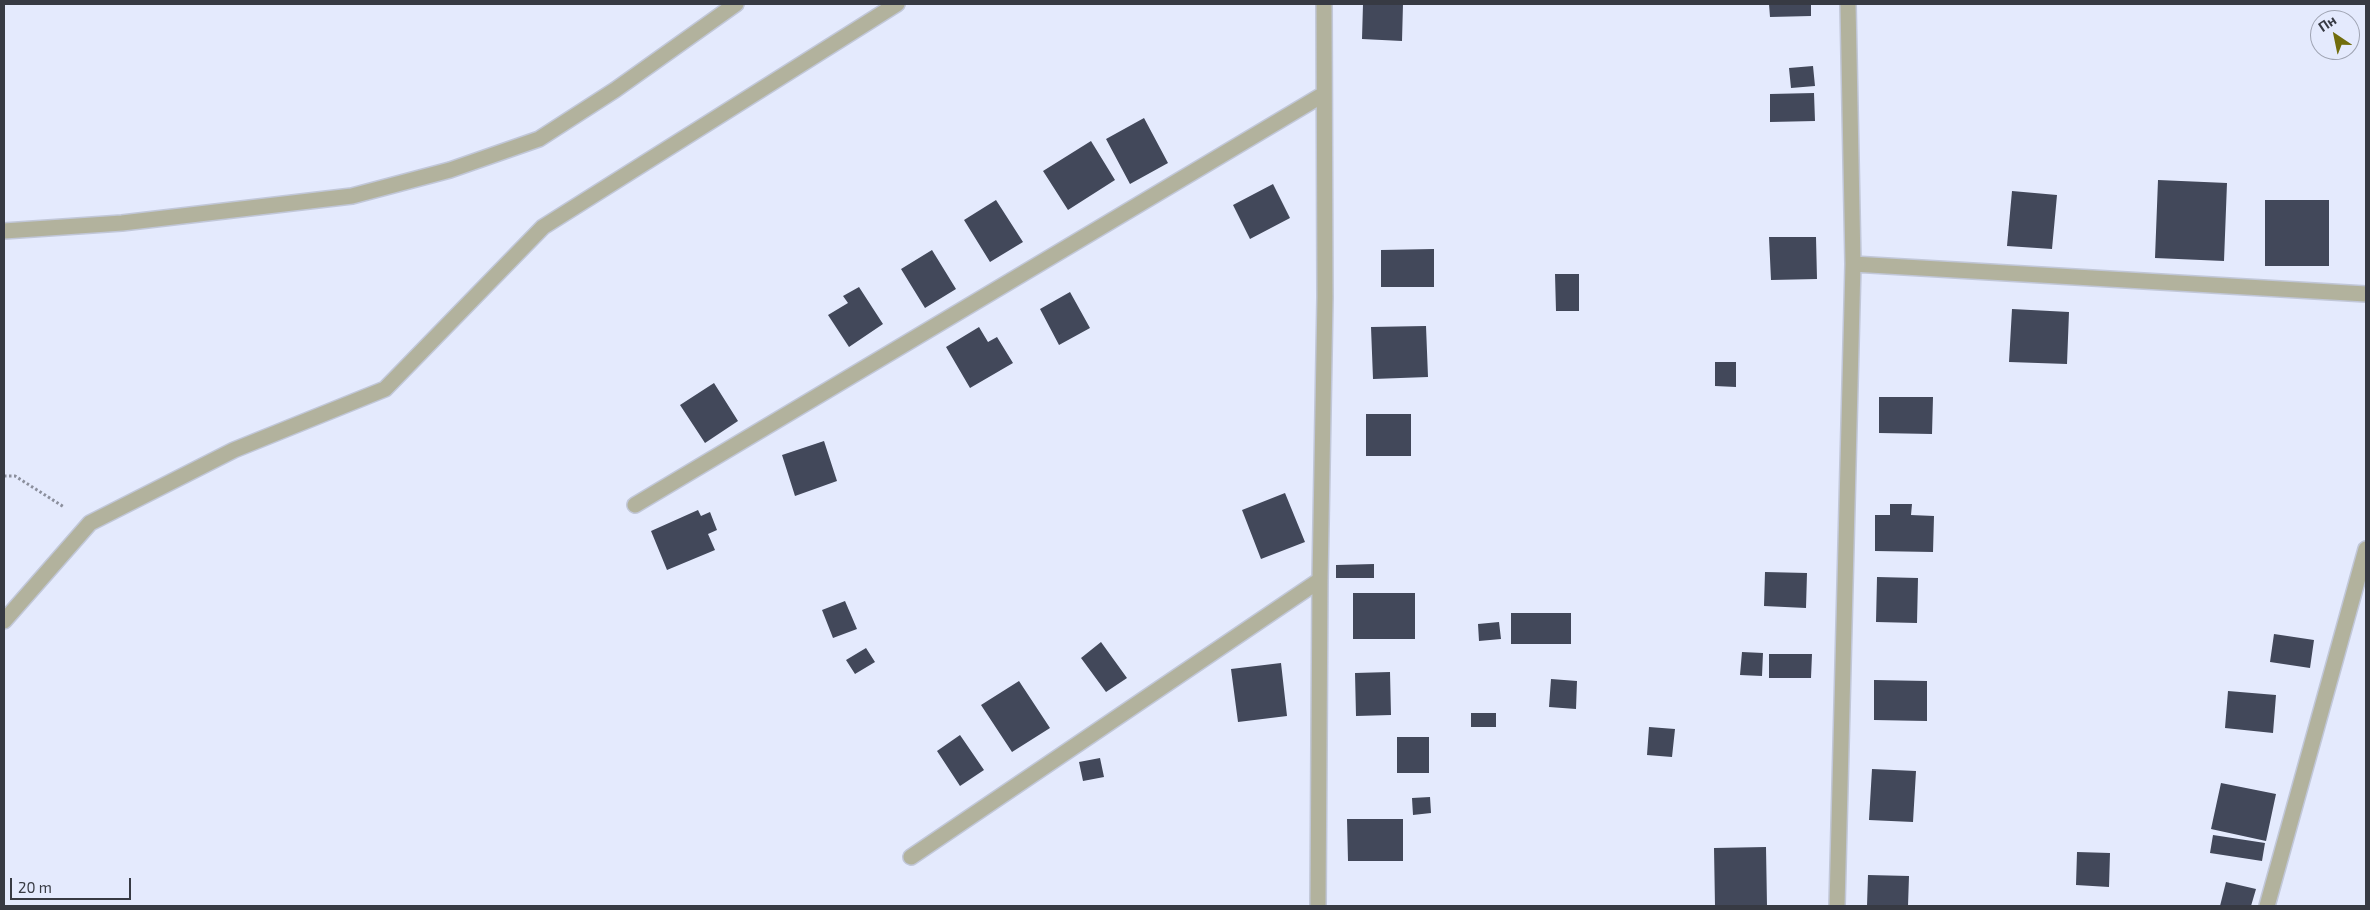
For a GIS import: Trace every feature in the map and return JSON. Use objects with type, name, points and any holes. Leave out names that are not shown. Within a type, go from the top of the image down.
[{"type":"street","points":[[4,231],[122,223],[352,196],[450,170],[539,138],[615,90],[736,4]]},
{"type":"street","points":[[4,621],[90,523],[234,450],[385,389],[543,228],[896,4]]},
{"type":"street","points":[[1318,906],[1320,580],[1325,297],[1324,4]]},
{"type":"street","points":[[1837,906],[1853,264],[1848,4]]},
{"type":"street","points":[[635,506],[1324,94]]},
{"type":"street","points":[[1853,264],[2366,294]]},
{"type":"street","points":[[2267,906],[2366,549]]},
{"type":"street","points":[[911,858],[1320,580]]},
{"type":"path","points":[[4,476],[15,476],[90,523]]},
{"type":"building","points":[[1363,4],[1403,4],[1402,41],[1362,39]]},
{"type":"building","points":[[1769,4],[1811,4],[1811,16],[1770,17]]},
{"type":"building","points":[[1813,66],[1815,86],[1791,88],[1789,68]]},
{"type":"building","points":[[1814,93],[1815,121],[1770,122],[1770,94]]},
{"type":"building","points":[[1144,118],[1168,163],[1130,184],[1106,139]]},
{"type":"building","points":[[1091,141],[1115,180],[1068,210],[1043,171]]},
{"type":"building","points":[[2158,180],[2227,183],[2224,261],[2155,258]]},
{"type":"building","points":[[1273,184],[1290,218],[1250,239],[1233,205]]},
{"type":"building","points":[[2012,191],[2057,195],[2052,249],[2007,246]]},
{"type":"building","points":[[996,200],[1023,242],[990,262],[964,220]]},
{"type":"building","points":[[2265,200],[2329,200],[2329,266],[2265,266]]},
{"type":"building","points":[[1769,237],[1816,237],[1817,279],[1771,280]]},
{"type":"building","points":[[1434,249],[1434,287],[1381,287],[1381,250]]},
{"type":"building","points":[[932,250],[956,289],[925,308],[901,269]]},
{"type":"building","points":[[1555,274],[1579,274],[1579,311],[1556,311]]},
{"type":"building","points":[[859,287],[883,324],[849,347],[828,315],[848,303],[843,296]]},
{"type":"building","points":[[1070,292],[1090,328],[1059,345],[1040,309]]},
{"type":"building","points":[[2012,309],[2069,312],[2067,364],[2009,362]]},
{"type":"building","points":[[1426,326],[1428,377],[1373,379],[1371,327]]},
{"type":"building","points":[[979,327],[988,342],[997,337],[1013,363],[970,388],[946,347]]},
{"type":"building","points":[[1715,362],[1736,362],[1736,387],[1715,386]]},
{"type":"building","points":[[714,383],[738,421],[705,443],[680,405]]},
{"type":"building","points":[[1879,397],[1933,397],[1932,434],[1879,433]]},
{"type":"building","points":[[1366,414],[1411,414],[1411,456],[1366,456]]},
{"type":"building","points":[[824,441],[837,481],[795,496],[782,455]]},
{"type":"building","points":[[1285,493],[1305,542],[1261,559],[1242,510]]},
{"type":"building","points":[[1890,504],[1912,504],[1911,515],[1934,516],[1933,552],[1875,551],[1875,515],[1890,515]]},
{"type":"building","points":[[698,510],[701,516],[710,512],[717,530],[708,534],[715,550],[667,570],[651,531]]},
{"type":"building","points":[[1374,564],[1374,578],[1336,578],[1336,565]]},
{"type":"building","points":[[1765,572],[1807,573],[1806,608],[1764,606]]},
{"type":"building","points":[[1877,577],[1918,578],[1917,623],[1876,622]]},
{"type":"building","points":[[1353,593],[1415,593],[1415,639],[1353,639]]},
{"type":"building","points":[[845,601],[857,629],[833,638],[822,610]]},
{"type":"building","points":[[1511,613],[1571,613],[1571,644],[1511,644]]},
{"type":"building","points":[[1499,622],[1501,639],[1479,641],[1478,624]]},
{"type":"building","points":[[2274,634],[2314,640],[2310,668],[2270,662]]},
{"type":"building","points":[[1101,642],[1127,678],[1106,692],[1081,658]]},
{"type":"building","points":[[866,648],[875,662],[855,674],[846,660]]},
{"type":"building","points":[[1742,652],[1763,653],[1762,676],[1740,675]]},
{"type":"building","points":[[1769,654],[1812,654],[1811,678],[1769,678]]},
{"type":"building","points":[[1281,663],[1287,716],[1238,722],[1231,669]]},
{"type":"building","points":[[1390,672],[1391,715],[1356,716],[1355,673]]},
{"type":"building","points":[[1551,679],[1577,681],[1576,709],[1549,707]]},
{"type":"building","points":[[1874,680],[1927,681],[1927,721],[1874,720]]},
{"type":"building","points":[[1019,681],[1050,728],[1012,752],[981,705]]},
{"type":"building","points":[[2228,691],[2276,695],[2273,733],[2225,728]]},
{"type":"building","points":[[1471,713],[1496,713],[1496,727],[1471,727]]},
{"type":"building","points":[[1649,727],[1675,729],[1672,757],[1647,755]]},
{"type":"building","points":[[960,735],[984,770],[960,786],[937,751]]},
{"type":"building","points":[[1397,737],[1429,737],[1429,773],[1397,773]]},
{"type":"building","points":[[1100,758],[1104,777],[1083,781],[1079,762]]},
{"type":"building","points":[[1872,769],[1916,771],[1913,822],[1869,820]]},
{"type":"building","points":[[2221,783],[2276,794],[2266,841],[2211,829]]},
{"type":"building","points":[[1430,797],[1431,813],[1413,815],[1412,798]]},
{"type":"building","points":[[1347,819],[1403,819],[1403,861],[1348,861]]},
{"type":"building","points":[[2213,835],[2265,843],[2262,861],[2210,853]]},
{"type":"building","points":[[1766,847],[1767,906],[1715,906],[1714,848]]},
{"type":"building","points":[[2077,852],[2110,853],[2109,887],[2076,885]]},
{"type":"building","points":[[1868,875],[1909,876],[1908,906],[1867,906]]},
{"type":"building","points":[[2226,882],[2256,889],[2251,906],[2220,906]]}]
